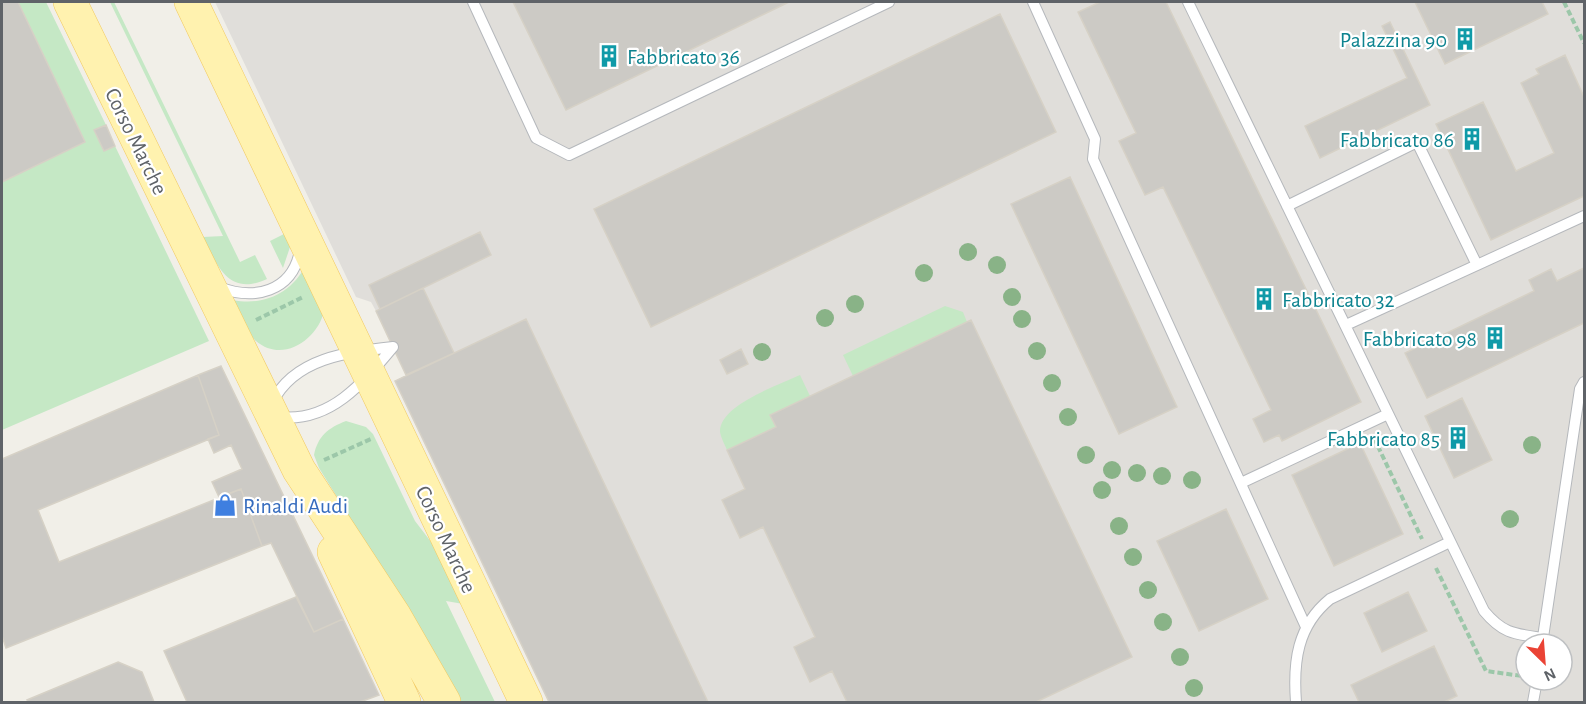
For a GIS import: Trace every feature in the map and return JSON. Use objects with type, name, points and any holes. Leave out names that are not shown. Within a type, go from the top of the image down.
[{"type":"main road","name":"Corso Marche","points":[[70,2],[269,413],[308,467],[444,702]]},
{"type":"main road","name":"Corso Marche","points":[[191,2],[526,702]]},
{"type":"main road","points":[[308,467],[345,577],[404,702]]},
{"type":"lane","points":[[473,2],[536,138],[568,155],[889,2]]},
{"type":"lane","points":[[1033,2],[1095,140],[1093,159],[1306,627]]},
{"type":"lane","points":[[1188,2],[1484,611],[1495,624],[1514,635]]},
{"type":"lane","points":[[1287,206],[1417,142],[1477,265]]},
{"type":"lane","points":[[1346,325],[1584,216]]},
{"type":"lane","points":[[205,281],[231,292],[259,294],[281,284],[297,264],[303,234]]},
{"type":"lane","points":[[322,360],[364,363],[343,400],[314,415],[294,418],[269,413],[279,388],[293,373],[322,360]]},
{"type":"lane","points":[[1544,632],[1580,389],[1584,382]]},
{"type":"lane","points":[[1241,483],[1388,414]]},
{"type":"lane","points":[[1296,702],[1297,655],[1313,612],[1330,599],[1450,542]]},
{"type":"path","points":[[1564,2],[1584,43]]},
{"type":"path","points":[[255,320],[307,295]]},
{"type":"path","points":[[1367,424],[1486,671],[1514,675]]},
{"type":"path","points":[[308,467],[375,437]]},
{"type":"shaded area","points":[[215,2],[1584,2],[1584,702],[549,702],[395,381],[406,375],[371,302],[356,297]]},
{"type":"green space","points":[[18,2],[46,2],[106,125],[95,131],[104,151],[115,146],[209,341],[2,430],[2,182],[85,142]]},
{"type":"green space","points":[[110,2],[114,2],[240,262],[255,255],[267,279],[254,284],[233,281],[213,258],[203,237],[223,236]]},
{"type":"green space","points":[[174,2],[179,2],[292,241],[283,268],[270,241],[286,233]]},
{"type":"green space","points":[[306,265],[324,311],[320,321],[315,331],[298,345],[277,350],[266,347],[249,333],[233,300],[255,301],[275,296],[292,284]]},
{"type":"green space","points":[[945,306],[963,312],[967,322],[853,376],[843,355]]},
{"type":"green space","points":[[800,375],[810,396],[770,415],[776,427],[727,450],[720,432],[722,422],[729,413],[765,390]]},
{"type":"green space","points":[[346,421],[366,427],[373,434],[415,521],[438,551],[469,605],[446,601],[495,702],[459,702],[414,621],[319,468],[314,455],[318,443],[329,430]]},
{"type":"building","points":[[2,2],[18,2],[85,142],[2,182]]},
{"type":"building","name":"Fabbricato 36","points":[[513,2],[789,2],[566,110]]},
{"type":"building","name":"Fabbricato 32","points":[[1100,2],[1166,2],[1361,402],[1282,441],[1279,435],[1264,442],[1253,419],[1271,410],[1163,187],[1145,195],[1119,141],[1136,133],[1078,12]]},
{"type":"building","name":"Palazzina 90","points":[[1415,2],[1542,2],[1548,14],[1445,64]]},
{"type":"building","points":[[1000,14],[1056,132],[651,327],[594,209]]},
{"type":"building","points":[[1390,22],[1430,105],[1320,158],[1305,126],[1407,78],[1382,26]]},
{"type":"building","name":"Fabbricato 86","points":[[1565,55],[1584,97],[1584,196],[1491,240],[1436,124],[1483,102],[1516,171],[1554,153],[1521,83],[1539,74],[1536,69]]},
{"type":"building","points":[[106,125],[115,146],[104,151],[94,130]]},
{"type":"building","points":[[1070,177],[1177,407],[1119,434],[1011,204]]},
{"type":"building","points":[[480,232],[491,255],[380,309],[369,285]]},
{"type":"building","name":"Fabbricato 98","points":[[1584,268],[1584,323],[1427,398],[1405,353],[1534,291],[1529,280],[1551,269],[1557,281]]},
{"type":"building","points":[[423,288],[454,353],[406,375],[376,311]]},
{"type":"building","points":[[526,319],[708,702],[549,702],[395,381]]},
{"type":"building","points":[[971,320],[1132,657],[1036,702],[847,702],[832,671],[810,682],[794,647],[815,637],[763,527],[740,538],[722,500],[745,489],[727,450],[776,427],[770,415]]},
{"type":"building","points":[[741,349],[748,364],[727,374],[720,360]]},
{"type":"building","points":[[221,366],[343,619],[314,632],[271,543],[262,546],[241,489],[219,497],[212,482],[242,469],[231,445],[214,453],[208,439],[219,435],[198,375]]},
{"type":"building","points":[[198,375],[219,435],[38,510],[59,562],[241,489],[262,546],[6,648],[2,636],[2,459]]},
{"type":"building","name":"Fabbricato 85","points":[[1462,398],[1492,460],[1454,478],[1425,416]]},
{"type":"building","points":[[1360,443],[1403,534],[1334,566],[1292,475]]},
{"type":"building","points":[[1226,509],[1268,599],[1199,631],[1157,541]]},
{"type":"building","points":[[1408,592],[1427,631],[1382,652],[1364,613]]},
{"type":"building","points":[[296,597],[314,632],[343,619],[379,695],[360,702],[187,702],[164,651]]},
{"type":"building","points":[[1434,646],[1457,696],[1444,702],[1359,702],[1351,685]]},
{"type":"building","points":[[118,662],[142,672],[154,702],[28,702],[27,700]]},
{"type":"place","name":"Palazzina 90","points":[[1465,39]]},
{"type":"place","name":"Fabbricato 36","points":[[609,56]]},
{"type":"place","name":"Fabbricato 86","points":[[1472,139]]},
{"type":"place","name":"Fabbricato 32","points":[[1264,299]]},
{"type":"place","name":"Fabbricato 98","points":[[1495,338]]},
{"type":"place","name":"Fabbricato 85","points":[[1458,438]]},
{"type":"place","name":"Rinaldi Audi","points":[[225,505]]}]
